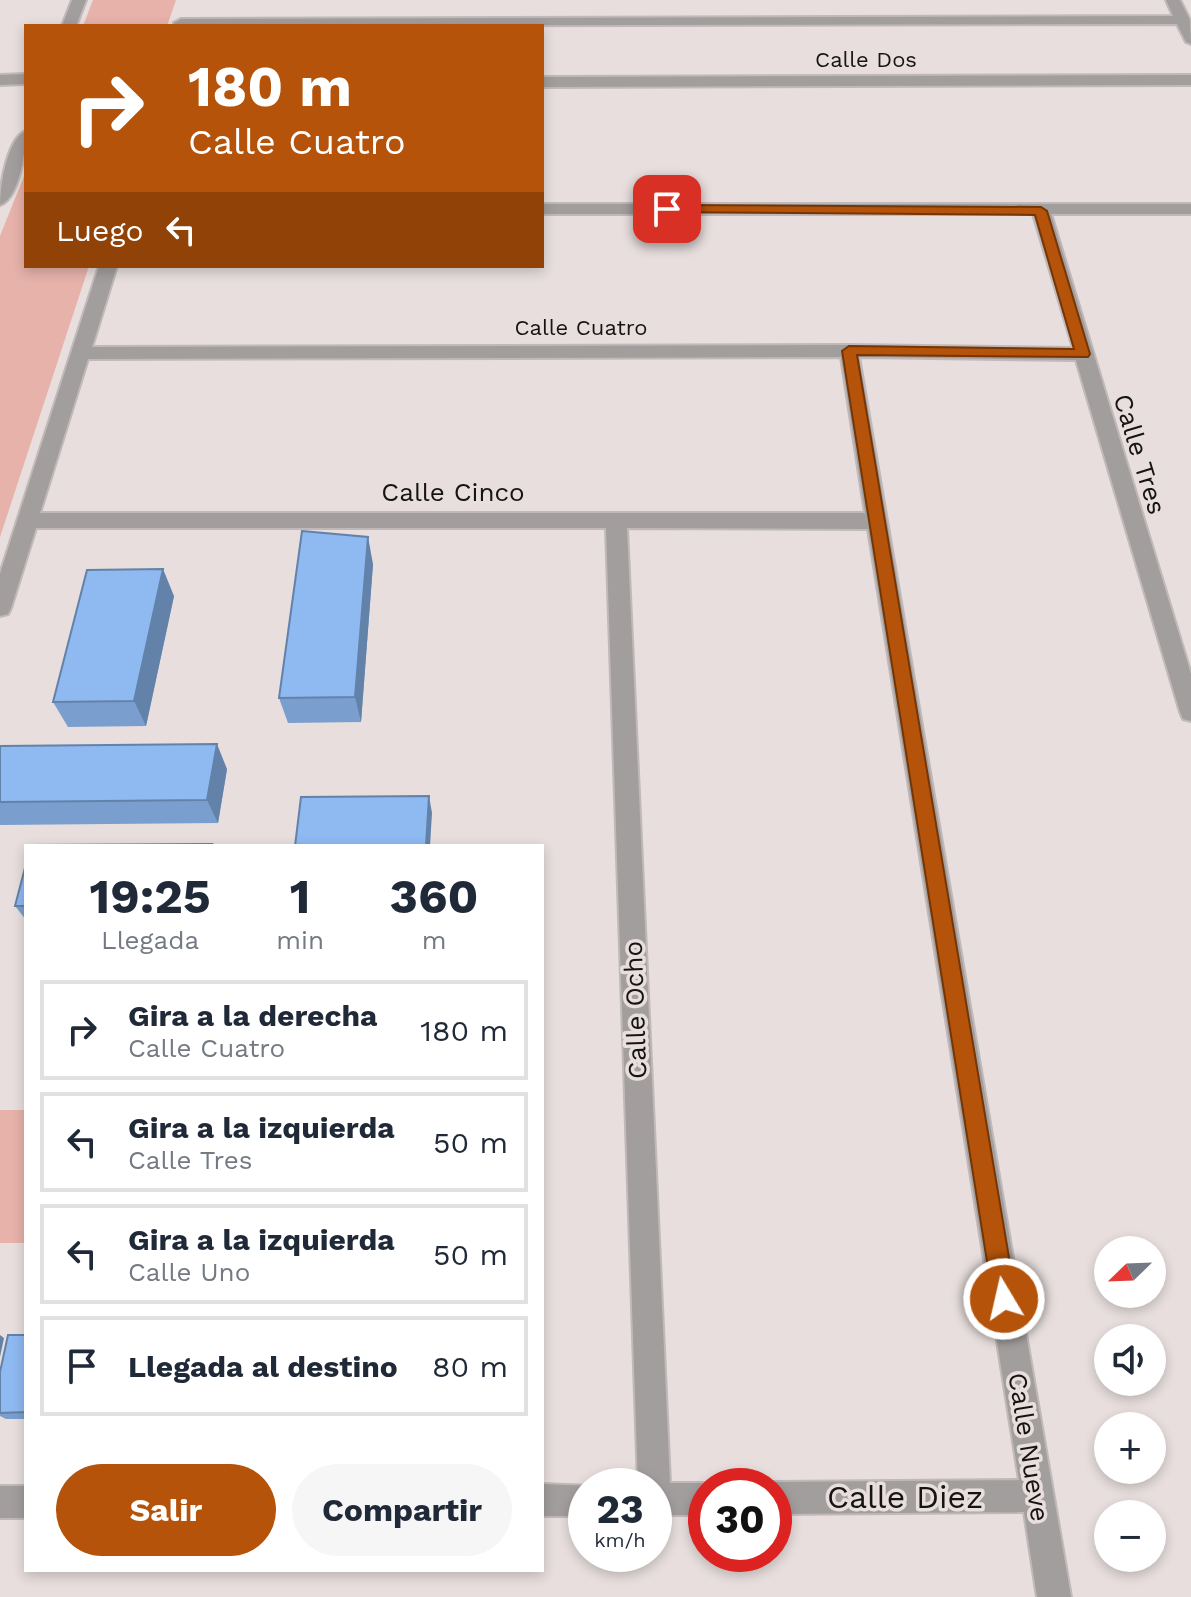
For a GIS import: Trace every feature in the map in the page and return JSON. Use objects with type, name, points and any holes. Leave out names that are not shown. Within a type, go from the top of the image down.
[{"type":"street","points":[[70,24],[79,0]]},
{"type":"street","points":[[1173,0],[1191,39]]},
{"type":"street","points":[[182,20],[721,15],[1183,20]]},
{"type":"street","points":[[0,80],[24,79]]},
{"type":"street","name":"Calle Dos","points":[[544,82],[1191,80]]},
{"type":"street","points":[[1,196],[24,141]]},
{"type":"street","points":[[544,209],[1191,209]]},
{"type":"street","name":"Calle Tres","points":[[1041,211],[1191,712]]},
{"type":"street","points":[[0,608],[107,268]]},
{"type":"street","name":"Calle Cuatro","points":[[80,353],[849,351],[1083,354]]},
{"type":"street","name":"Calle Nueve","points":[[849,351],[1054,1597]]},
{"type":"street","name":"Calle Cinco","points":[[28,520],[877,521]]},
{"type":"street","name":"Calle Ocho","points":[[616,521],[654,1468]]},
{"type":"street","name":"Calle Diez","points":[[792,1498],[1037,1496]]},
{"type":"street","points":[[544,1500],[568,1500]]},
{"type":"street","points":[[0,1502],[24,1502]]},
{"type":"shaded area","points":[[93,0],[176,0],[168,24],[84,24]]},
{"type":"shaded area","points":[[24,176],[24,268],[88,268],[0,537],[0,236]]},
{"type":"shaded area","points":[[0,1110],[24,1110],[24,1243],[0,1243]]},
{"type":"building","points":[[302,531],[368,537],[355,697],[279,698]]},
{"type":"building","points":[[163,569],[134,701],[53,702],[87,570]]},
{"type":"building","points":[[217,744],[207,800],[0,802],[0,746]]},
{"type":"building","points":[[429,796],[426,844],[295,844],[301,797]]},
{"type":"building","points":[[24,872],[24,906],[15,906]]},
{"type":"building","points":[[8,1335],[24,1335],[24,1412],[0,1413],[0,1372]]},
{"type":"route","points":[[667,209],[1041,211],[1083,354],[849,351],[1004,1299]]}]
